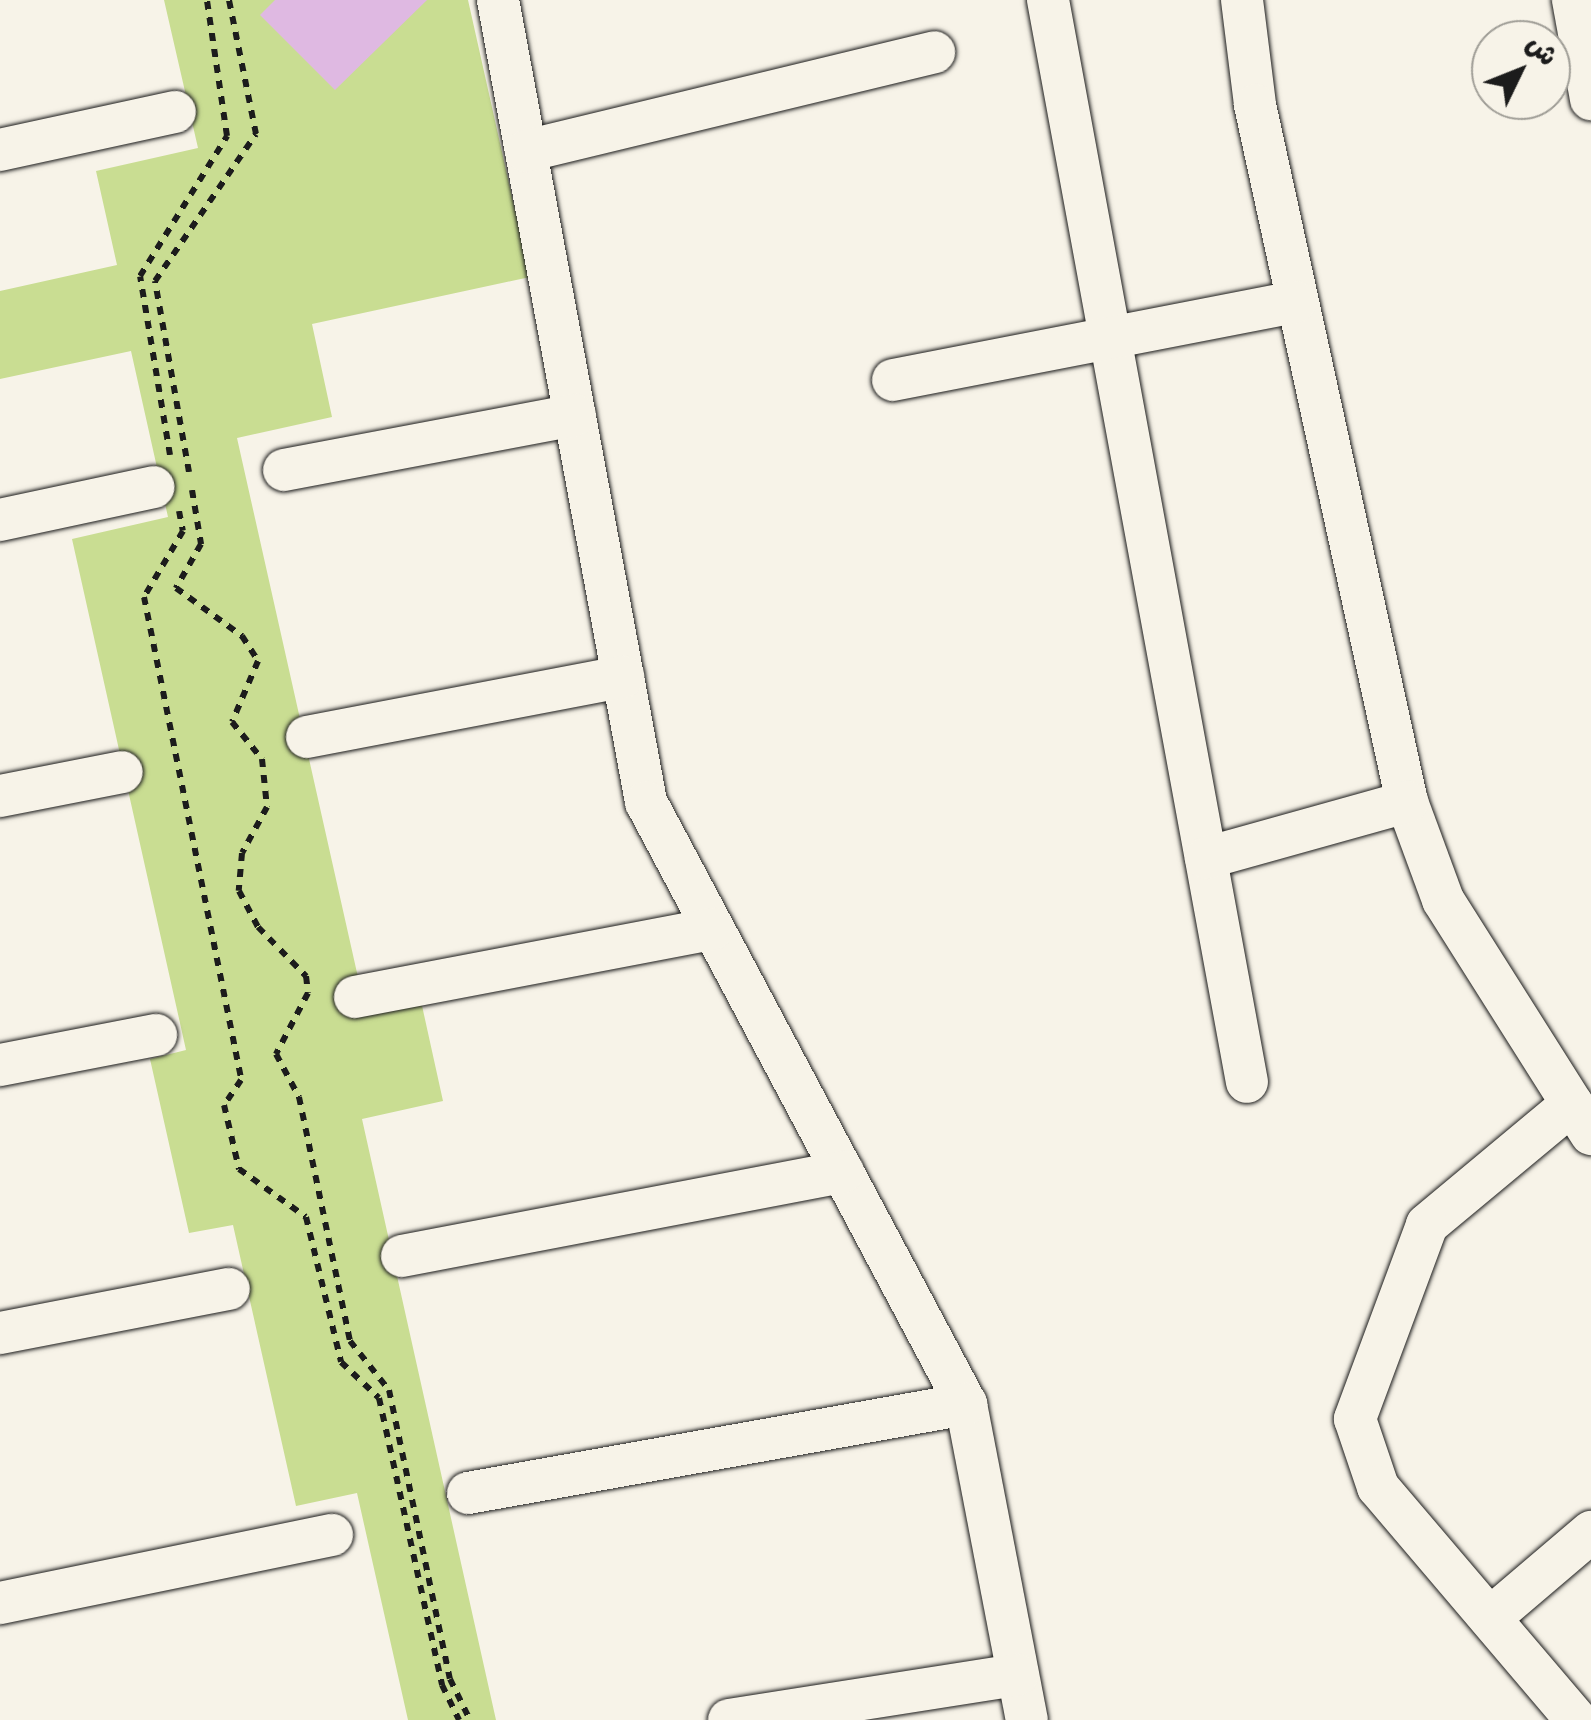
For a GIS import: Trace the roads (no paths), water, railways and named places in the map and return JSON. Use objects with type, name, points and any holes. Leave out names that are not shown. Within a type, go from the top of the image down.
[{"type":"street","points":[[498,0],[646,802],[966,1404],[1027,1720]]},
{"type":"street","points":[[1048,0],[1248,1082]]},
{"type":"street","points":[[1242,0],[1296,302],[1407,802],[1443,900],[1581,1119],[1427,1225],[1355,1419],[1378,1487],[1576,1720]]},
{"type":"street","points":[[1573,0],[1591,99]]},
{"type":"street","points":[[526,151],[934,52]]},
{"type":"street","points":[[0,150],[175,112]]},
{"type":"street","points":[[893,380],[1296,302]]},
{"type":"street","points":[[284,470],[575,416]]},
{"type":"street","points":[[0,520],[168,483]]},
{"type":"street","points":[[307,737],[623,677]]},
{"type":"street","points":[[0,796],[122,772]]},
{"type":"street","points":[[1206,858],[1407,802]]},
{"type":"street","points":[[355,997],[713,929]]},
{"type":"street","points":[[0,1066],[156,1035]]},
{"type":"street","points":[[402,1256],[842,1172]]},
{"type":"street","points":[[0,1333],[230,1289]]},
{"type":"street","points":[[468,1493],[966,1404]]},
{"type":"street","points":[[1490,1618],[1591,1532]]},
{"type":"street","points":[[0,1604],[332,1535]]},
{"type":"street","points":[[728,1720],[1018,1675]]}]
